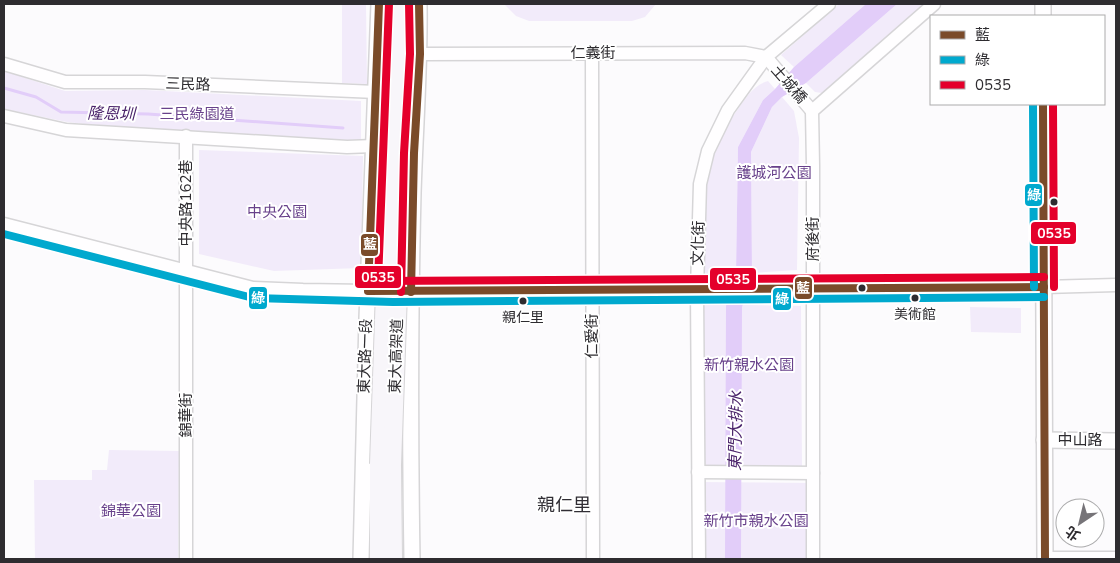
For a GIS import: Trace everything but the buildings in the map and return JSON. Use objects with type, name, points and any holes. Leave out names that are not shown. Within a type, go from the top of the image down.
[{"type":"main road","name":"東大高架道","points":[[392,559],[386,465],[395,4]]},
{"type":"main road","name":"東大高架道","points":[[379,559],[386,465],[408,4]]},
{"type":"street","name":"東大路一段","points":[[361,559],[368,291],[379,4]]},
{"type":"street","points":[[412,559],[411,292],[414,153],[420,54],[419,4]]},
{"type":"street","name":"文化街","points":[[699,559],[697,290],[700,184],[708,151],[728,110],[766,57],[829,4]]},
{"type":"street","points":[[812,110],[934,4]]},
{"type":"street","name":"仁愛街","points":[[592,53],[593,559]]},
{"type":"street","name":"仁義街","points":[[420,54],[742,53],[766,57]]},
{"type":"street","name":"土城橋","points":[[766,57],[812,110]]},
{"type":"street","name":"三民路","points":[[4,64],[65,82],[145,82],[376,92]]},
{"type":"street","points":[[1043,105],[1045,559],[1116,558]]},
{"type":"street","name":"府後街","points":[[812,110],[813,559]]},
{"type":"street","points":[[4,116],[66,130],[347,147],[374,146]]},
{"type":"street","name":"中央路162巷","points":[[186,136],[186,270]]},
{"type":"street","points":[[4,224],[253,288],[411,292],[1116,285]]},
{"type":"street","name":"錦華街","points":[[186,270],[186,559]]},
{"type":"street","name":"中山路","points":[[1044,440],[1116,440]]},
{"type":"street","points":[[698,472],[813,472]]},
{"type":"green space","points":[[342,4],[366,4],[367,84],[342,83]]},
{"type":"green space","points":[[504,4],[656,4],[645,17],[632,21],[529,21],[516,16]]},
{"type":"green space","points":[[839,4],[866,4],[794,67],[781,55]]},
{"type":"green space","points":[[897,4],[928,4],[822,93],[815,92],[806,83]]},
{"type":"green space","name":"三民綠園道","points":[[4,71],[65,91],[145,90],[361,101],[361,143],[191,136],[67,122],[4,109]]},
{"type":"green space","name":"護城河公園","points":[[768,81],[775,89],[763,100],[738,147],[736,273],[706,275],[703,273],[703,209],[712,157],[726,127],[744,100],[754,88]]},
{"type":"green space","name":"護城河公園","points":[[782,97],[794,111],[799,138],[797,270],[752,273],[751,152],[772,107]]},
{"type":"green space","name":"中央公園","points":[[199,150],[363,156],[361,268],[274,271],[199,254]]},
{"type":"green space","name":"新竹親水公園","points":[[697,304],[801,306],[802,468],[698,471]]},
{"type":"green space","points":[[970,307],[1021,308],[1021,333],[971,332]]},
{"type":"green space","name":"錦華公園","points":[[109,450],[179,451],[178,559],[35,559],[34,480],[92,480],[92,470],[107,470]]},
{"type":"green space","name":"新竹市親水公園","points":[[698,482],[813,483],[813,559],[699,559]]},
{"type":"water","name":"東門大排水","points":[[866,4],[897,4],[806,83],[782,97],[772,107],[751,152],[752,273],[742,307],[741,559],[725,559],[726,306],[736,273],[738,147],[763,100],[794,67]]},
{"type":"waterway","name":"隆恩圳","points":[[4,88],[36,97],[61,112],[148,114],[343,128]]},
{"type":"transit line","name":"藍","points":[[379,4],[368,291],[1044,287]]},
{"type":"transit line","name":"0535","points":[[389,4],[378,281],[1044,277]]},
{"type":"transit line","name":"0535","points":[[401,292],[404,153],[410,54],[409,4]]},
{"type":"transit line","name":"藍","points":[[411,292],[414,153],[420,54],[419,4]]},
{"type":"transit line","name":"綠","points":[[1033,105],[1034,287]]},
{"type":"transit line","name":"藍","points":[[1043,105],[1045,559]]},
{"type":"transit line","name":"0535","points":[[1053,105],[1054,287]]},
{"type":"transit line","name":"綠","points":[[4,234],[253,298],[393,302],[1044,297]]},
{"type":"place","name":"美術館","points":[[915,298]]},
{"type":"place","name":"親仁里","points":[[523,301]]},
{"type":"district","name":"親仁里","points":[[564,505]]}]
